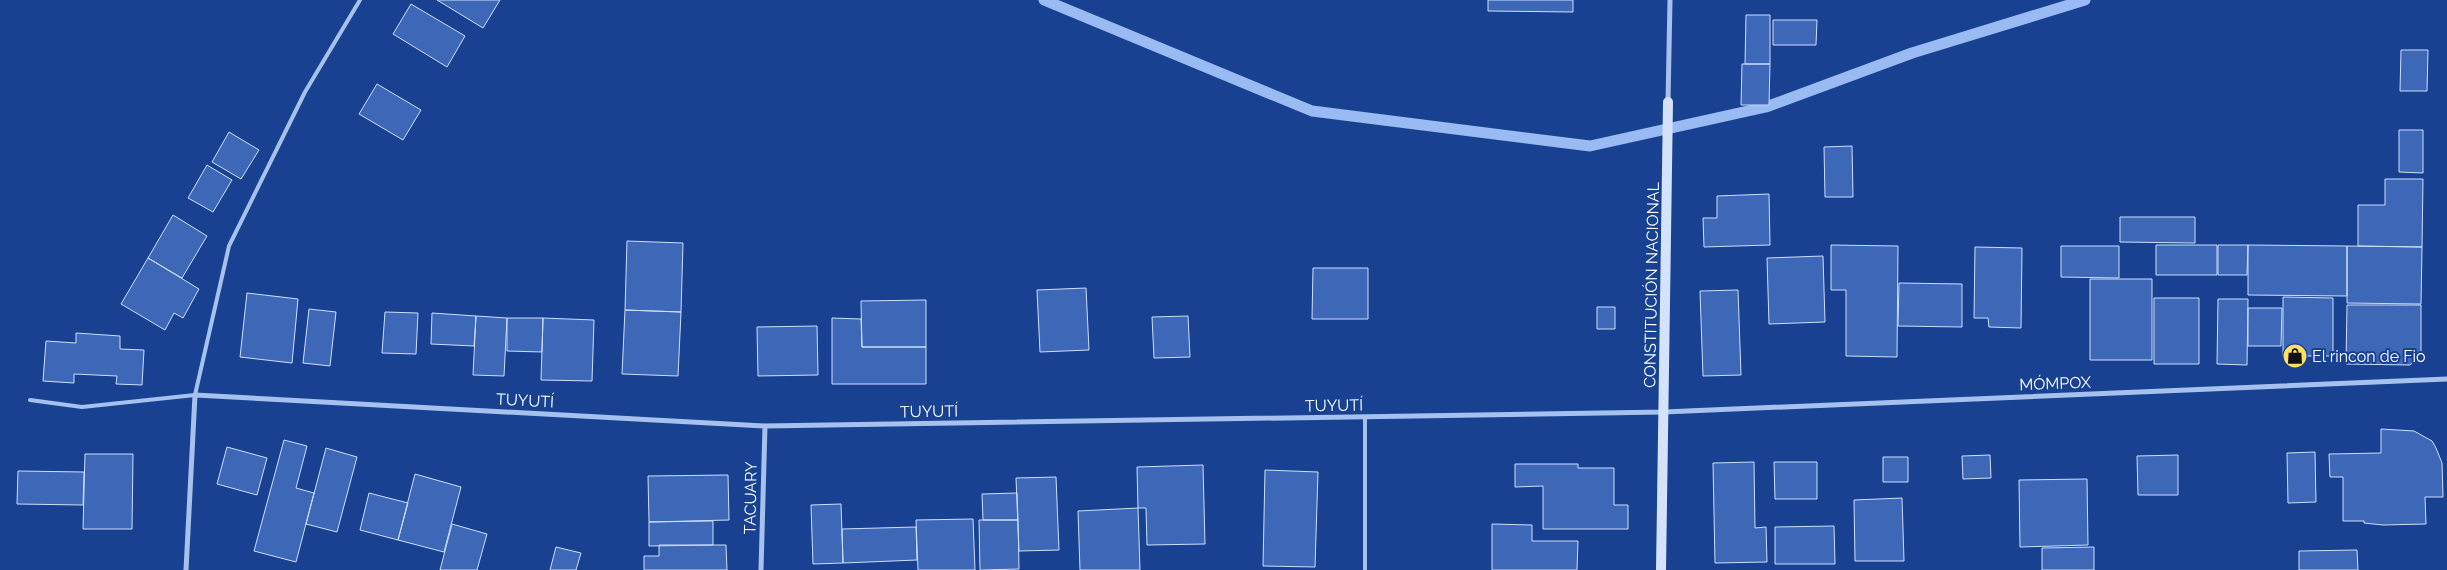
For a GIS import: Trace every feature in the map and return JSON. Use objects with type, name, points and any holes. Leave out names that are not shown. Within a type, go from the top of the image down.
[{"type":"street","name":"CONSTITUCIÓN NACIONAL","points":[[1662,570],[1670,0]]},
{"type":"street","name":"MÓMPOX","points":[[1664,412],[2447,379]]},
{"type":"street","name":"TUYUTÍ","points":[[195,395],[765,426],[1664,412]]},
{"type":"street","points":[[186,570],[195,395]]},
{"type":"street","name":"TACUARY","points":[[761,570],[765,426]]},
{"type":"lane","points":[[30,400],[82,407],[195,395],[229,246],[305,92],[360,0]]},
{"type":"lane","points":[[1365,417],[1365,570]]},
{"type":"building","points":[[437,0],[500,0],[483,28]]},
{"type":"building","points":[[1488,0],[1573,0],[1573,12],[1488,11]]},
{"type":"building","points":[[411,4],[465,36],[447,67],[393,34]]},
{"type":"building","points":[[1746,15],[1770,15],[1770,64],[1745,64]]},
{"type":"building","points":[[1773,20],[1817,20],[1816,45],[1773,45]]},
{"type":"building","points":[[2401,50],[2428,50],[2427,91],[2400,91]]},
{"type":"building","points":[[1742,64],[1770,64],[1769,105],[1741,105]]},
{"type":"building","points":[[377,84],[421,110],[403,140],[359,114]]},
{"type":"building","points":[[2399,130],[2423,130],[2423,173],[2399,172]]},
{"type":"building","points":[[229,132],[259,150],[241,179],[212,162]]},
{"type":"building","points":[[1852,146],[1853,197],[1825,197],[1824,147]]},
{"type":"building","points":[[207,165],[232,180],[213,212],[188,198]]},
{"type":"building","points":[[2385,179],[2423,179],[2422,247],[2358,246],[2358,205],[2385,205]]},
{"type":"building","points":[[1769,194],[1770,245],[1704,247],[1703,218],[1717,218],[1717,196]]},
{"type":"building","points":[[173,215],[207,236],[182,278],[148,258]]},
{"type":"building","points":[[2120,217],[2195,217],[2195,243],[2120,242]]},
{"type":"building","points":[[627,241],[683,243],[681,312],[625,310]]},
{"type":"building","points":[[1831,245],[1898,246],[1897,357],[1846,356],[1846,290],[1831,290]]},
{"type":"building","points":[[2156,245],[2217,245],[2217,275],[2156,275]]},
{"type":"building","points":[[2218,245],[2248,245],[2247,275],[2218,275]]},
{"type":"building","points":[[2248,245],[2347,246],[2347,296],[2248,295]]},
{"type":"building","points":[[2061,246],[2119,246],[2119,278],[2061,277]]},
{"type":"building","points":[[2347,246],[2422,247],[2421,304],[2347,303]]},
{"type":"building","points":[[1975,247],[2022,248],[2021,328],[1989,327],[1988,318],[1974,318]]},
{"type":"building","points":[[1823,256],[1825,322],[1769,324],[1767,258]]},
{"type":"building","points":[[148,258],[199,289],[183,318],[174,313],[165,330],[121,304]]},
{"type":"building","points":[[1313,268],[1368,268],[1368,319],[1312,319]]},
{"type":"building","points":[[2090,279],[2152,279],[2152,360],[2090,360]]},
{"type":"building","points":[[1899,283],[1962,284],[1962,327],[1898,326]]},
{"type":"building","points":[[1086,288],[1089,350],[1040,352],[1037,290]]},
{"type":"building","points":[[1738,290],[1741,375],[1703,376],[1700,291]]},
{"type":"building","points":[[247,293],[298,299],[292,363],[240,357]]},
{"type":"building","points":[[2283,297],[2333,298],[2333,356],[2283,356]]},
{"type":"building","points":[[2154,298],[2199,298],[2199,364],[2154,364]]},
{"type":"building","points":[[2218,299],[2248,299],[2247,365],[2217,364]]},
{"type":"building","points":[[926,300],[926,347],[862,347],[861,301]]},
{"type":"building","points":[[2347,305],[2421,305],[2421,354],[2410,365],[2346,364]]},
{"type":"building","points":[[1597,307],[1615,307],[1615,329],[1597,329]]},
{"type":"building","points":[[2248,308],[2282,308],[2281,346],[2248,346]]},
{"type":"building","points":[[309,309],[336,312],[330,366],[303,363]]},
{"type":"building","points":[[625,310],[681,312],[678,376],[622,374]]},
{"type":"building","points":[[385,312],[418,313],[416,354],[382,353]]},
{"type":"building","points":[[432,313],[476,316],[474,346],[431,344]]},
{"type":"building","points":[[476,316],[507,318],[504,376],[473,375]]},
{"type":"building","points":[[1188,316],[1190,357],[1154,358],[1152,317]]},
{"type":"building","points":[[507,318],[543,318],[542,352],[507,351]]},
{"type":"building","points":[[543,318],[594,320],[592,381],[541,380]]},
{"type":"building","points":[[832,318],[861,319],[862,347],[926,347],[926,384],[832,384]]},
{"type":"building","points":[[817,326],[818,375],[758,376],[757,327]]},
{"type":"building","points":[[76,333],[120,336],[120,349],[144,350],[142,385],[116,384],[117,376],[74,374],[74,383],[43,381],[46,341],[76,343]]},
{"type":"building","points":[[2381,429],[2414,431],[2432,441],[2436,448],[2442,463],[2443,497],[2425,497],[2426,524],[2383,525],[2364,523],[2364,521],[2343,521],[2343,477],[2330,477],[2329,454],[2381,453]]},
{"type":"building","points":[[284,440],[307,446],[296,488],[314,493],[296,562],[254,551]]},
{"type":"building","points":[[227,447],[267,458],[257,495],[217,484]]},
{"type":"building","points":[[326,448],[357,457],[337,532],[306,524]]},
{"type":"building","points":[[2315,452],[2316,502],[2288,503],[2287,453]]},
{"type":"building","points":[[85,454],[133,454],[132,529],[83,529]]},
{"type":"building","points":[[1990,455],[1991,478],[1963,479],[1962,456]]},
{"type":"building","points":[[2178,455],[2178,495],[2138,495],[2137,456]]},
{"type":"building","points":[[1883,457],[1908,457],[1908,482],[1883,482]]},
{"type":"building","points":[[1754,462],[1755,528],[1766,527],[1767,562],[1715,563],[1713,463]]},
{"type":"building","points":[[1774,462],[1817,462],[1817,499],[1775,499]]},
{"type":"building","points":[[1515,464],[1578,464],[1578,468],[1614,468],[1614,505],[1628,505],[1628,529],[1543,529],[1543,486],[1515,487]]},
{"type":"building","points":[[1203,465],[1205,544],[1147,545],[1146,508],[1138,508],[1137,467]]},
{"type":"building","points":[[1265,470],[1318,472],[1315,567],[1263,566]]},
{"type":"building","points":[[18,471],[84,472],[83,505],[17,504]]},
{"type":"building","points":[[415,474],[461,487],[444,552],[398,540]]},
{"type":"building","points":[[728,475],[729,520],[649,522],[648,476]]},
{"type":"building","points":[[1056,477],[1059,550],[1019,551],[1016,478]]},
{"type":"building","points":[[2087,479],[2088,545],[2020,547],[2019,480]]},
{"type":"building","points":[[369,493],[408,503],[398,540],[360,530]]},
{"type":"building","points":[[1017,493],[1018,520],[983,520],[982,494]]},
{"type":"building","points":[[1902,498],[1904,561],[1855,561],[1854,500]]},
{"type":"building","points":[[841,504],[843,563],[813,564],[811,505]]},
{"type":"building","points":[[1138,508],[1140,570],[1080,570],[1078,511]]},
{"type":"building","points":[[973,519],[975,570],[918,570],[916,520]]},
{"type":"building","points":[[979,520],[1018,520],[1019,569],[980,570]]},
{"type":"building","points":[[713,521],[713,545],[649,546],[649,522]]},
{"type":"building","points":[[452,524],[487,534],[477,570],[440,570]]},
{"type":"building","points":[[1492,524],[1532,525],[1532,541],[1578,541],[1577,570],[1492,570]]},
{"type":"building","points":[[1834,526],[1835,564],[1775,564],[1775,527]]},
{"type":"building","points":[[916,527],[917,560],[843,563],[842,529]]},
{"type":"building","points":[[659,545],[726,545],[727,570],[644,570],[644,556],[659,556]]},
{"type":"building","points":[[556,547],[581,553],[576,570],[550,570]]},
{"type":"building","points":[[2094,547],[2094,570],[2042,570],[2042,548]]},
{"type":"building","points":[[2357,550],[2358,570],[2299,570],[2299,551]]},
{"type":"waterway","points":[[1044,0],[1312,111],[1590,146],[1766,107],[1912,53],[2085,0]]},
{"type":"place","name":"El rincon de Fio","points":[[2295,356]]}]
